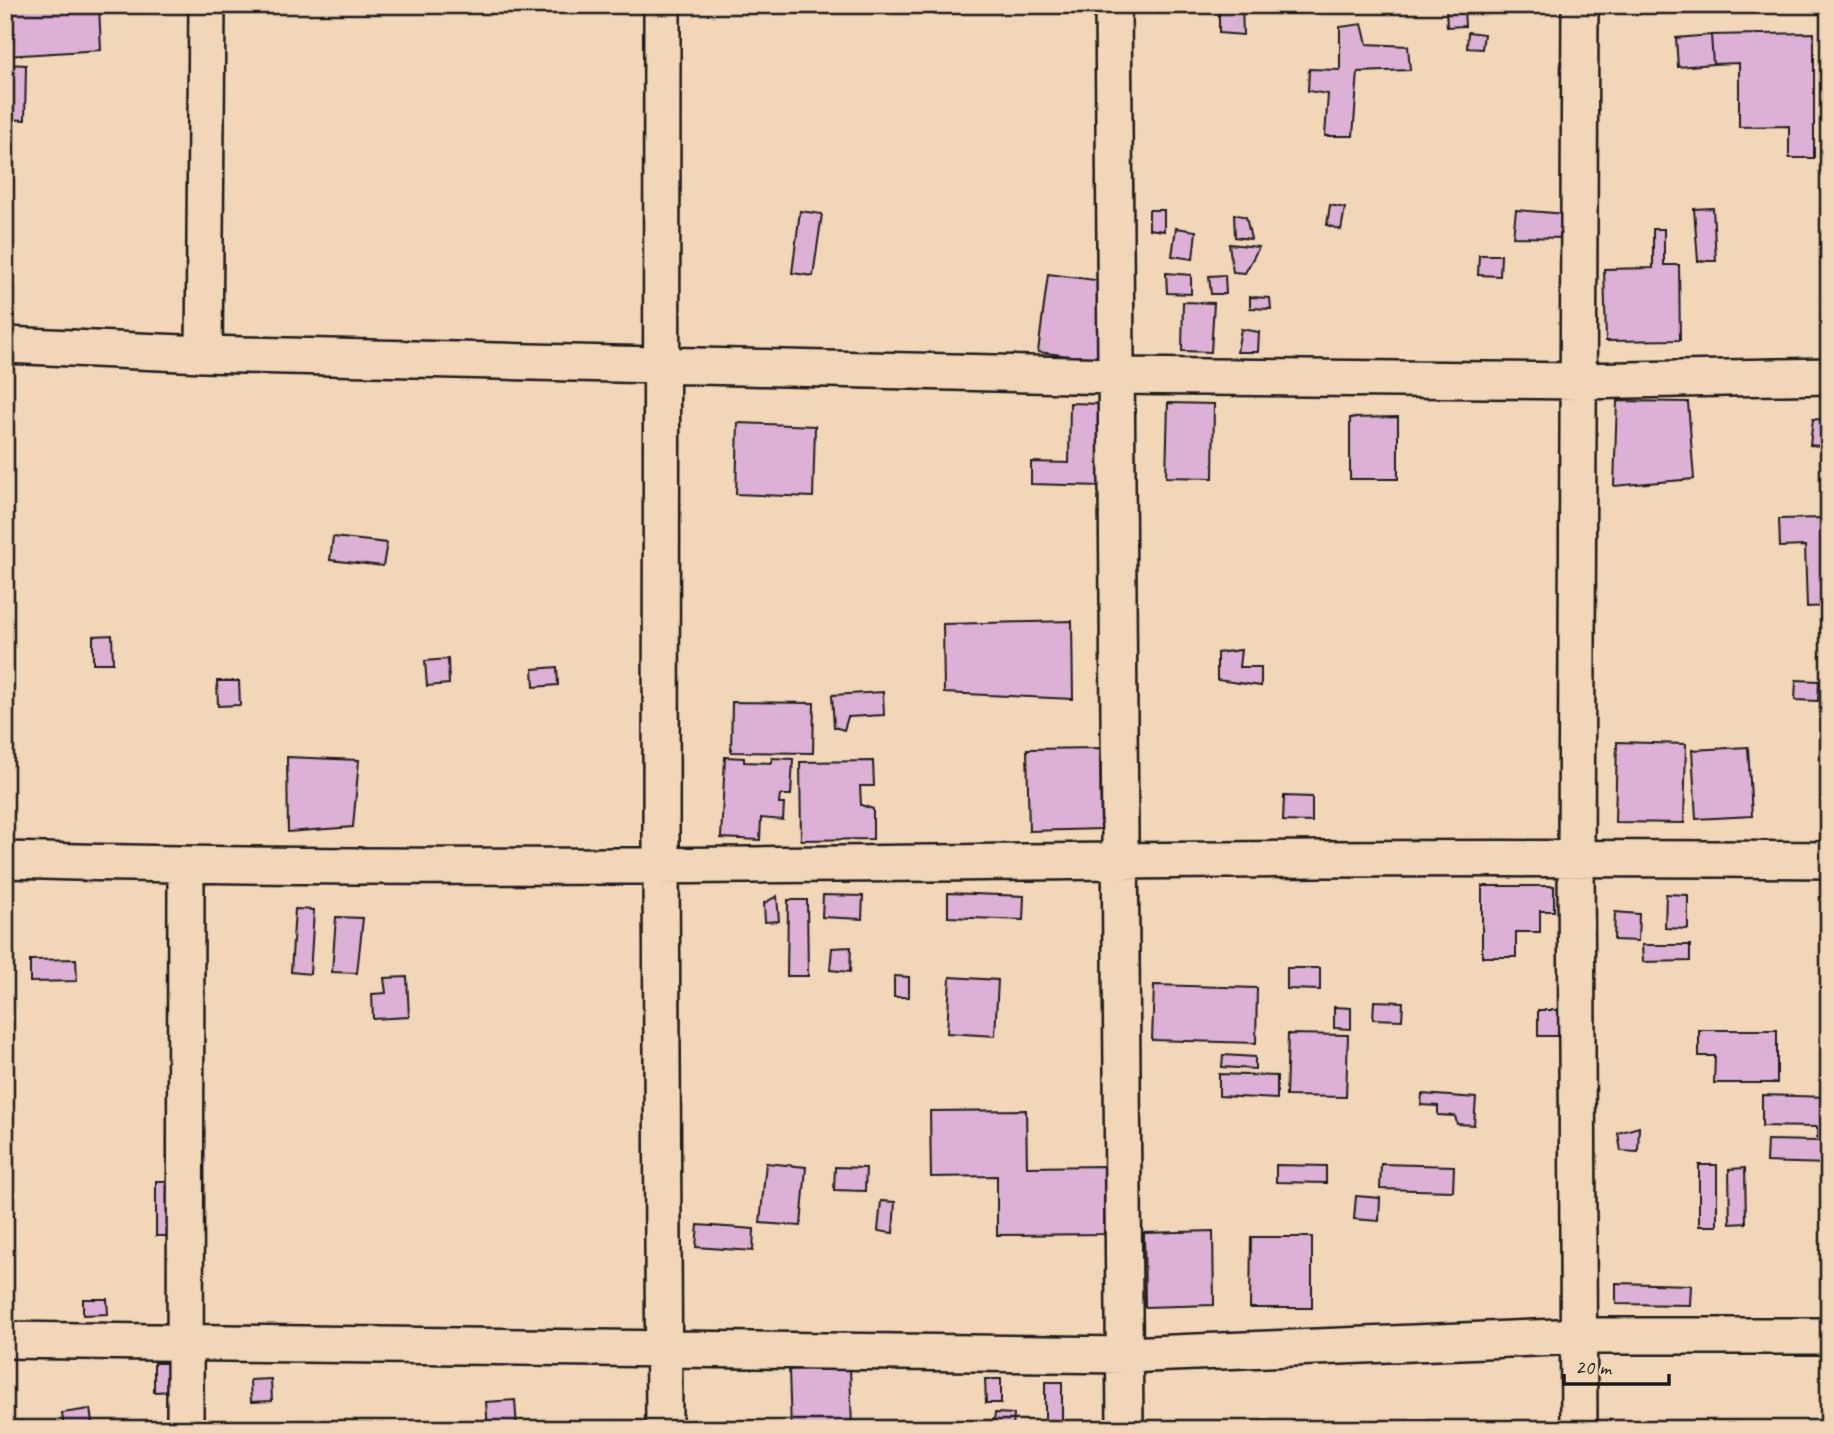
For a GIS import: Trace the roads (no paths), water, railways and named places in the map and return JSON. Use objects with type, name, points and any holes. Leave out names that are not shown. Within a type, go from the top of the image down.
[{"type":"street","points":[[204,354],[207,5]]},
{"type":"street","points":[[663,5],[661,866],[664,1429]]},
{"type":"street","points":[[1113,5],[1125,1429]]},
{"type":"street","points":[[1579,1429],[1576,858],[1580,5]]},
{"type":"street","points":[[5,345],[204,354],[1115,376],[1580,381],[1829,376]]},
{"type":"street","points":[[5,860],[186,866],[661,866],[1576,858],[1829,860]]},
{"type":"street","points":[[185,1429],[186,866]]},
{"type":"street","points":[[5,1340],[1125,1354],[1580,1336],[1829,1336]]}]
